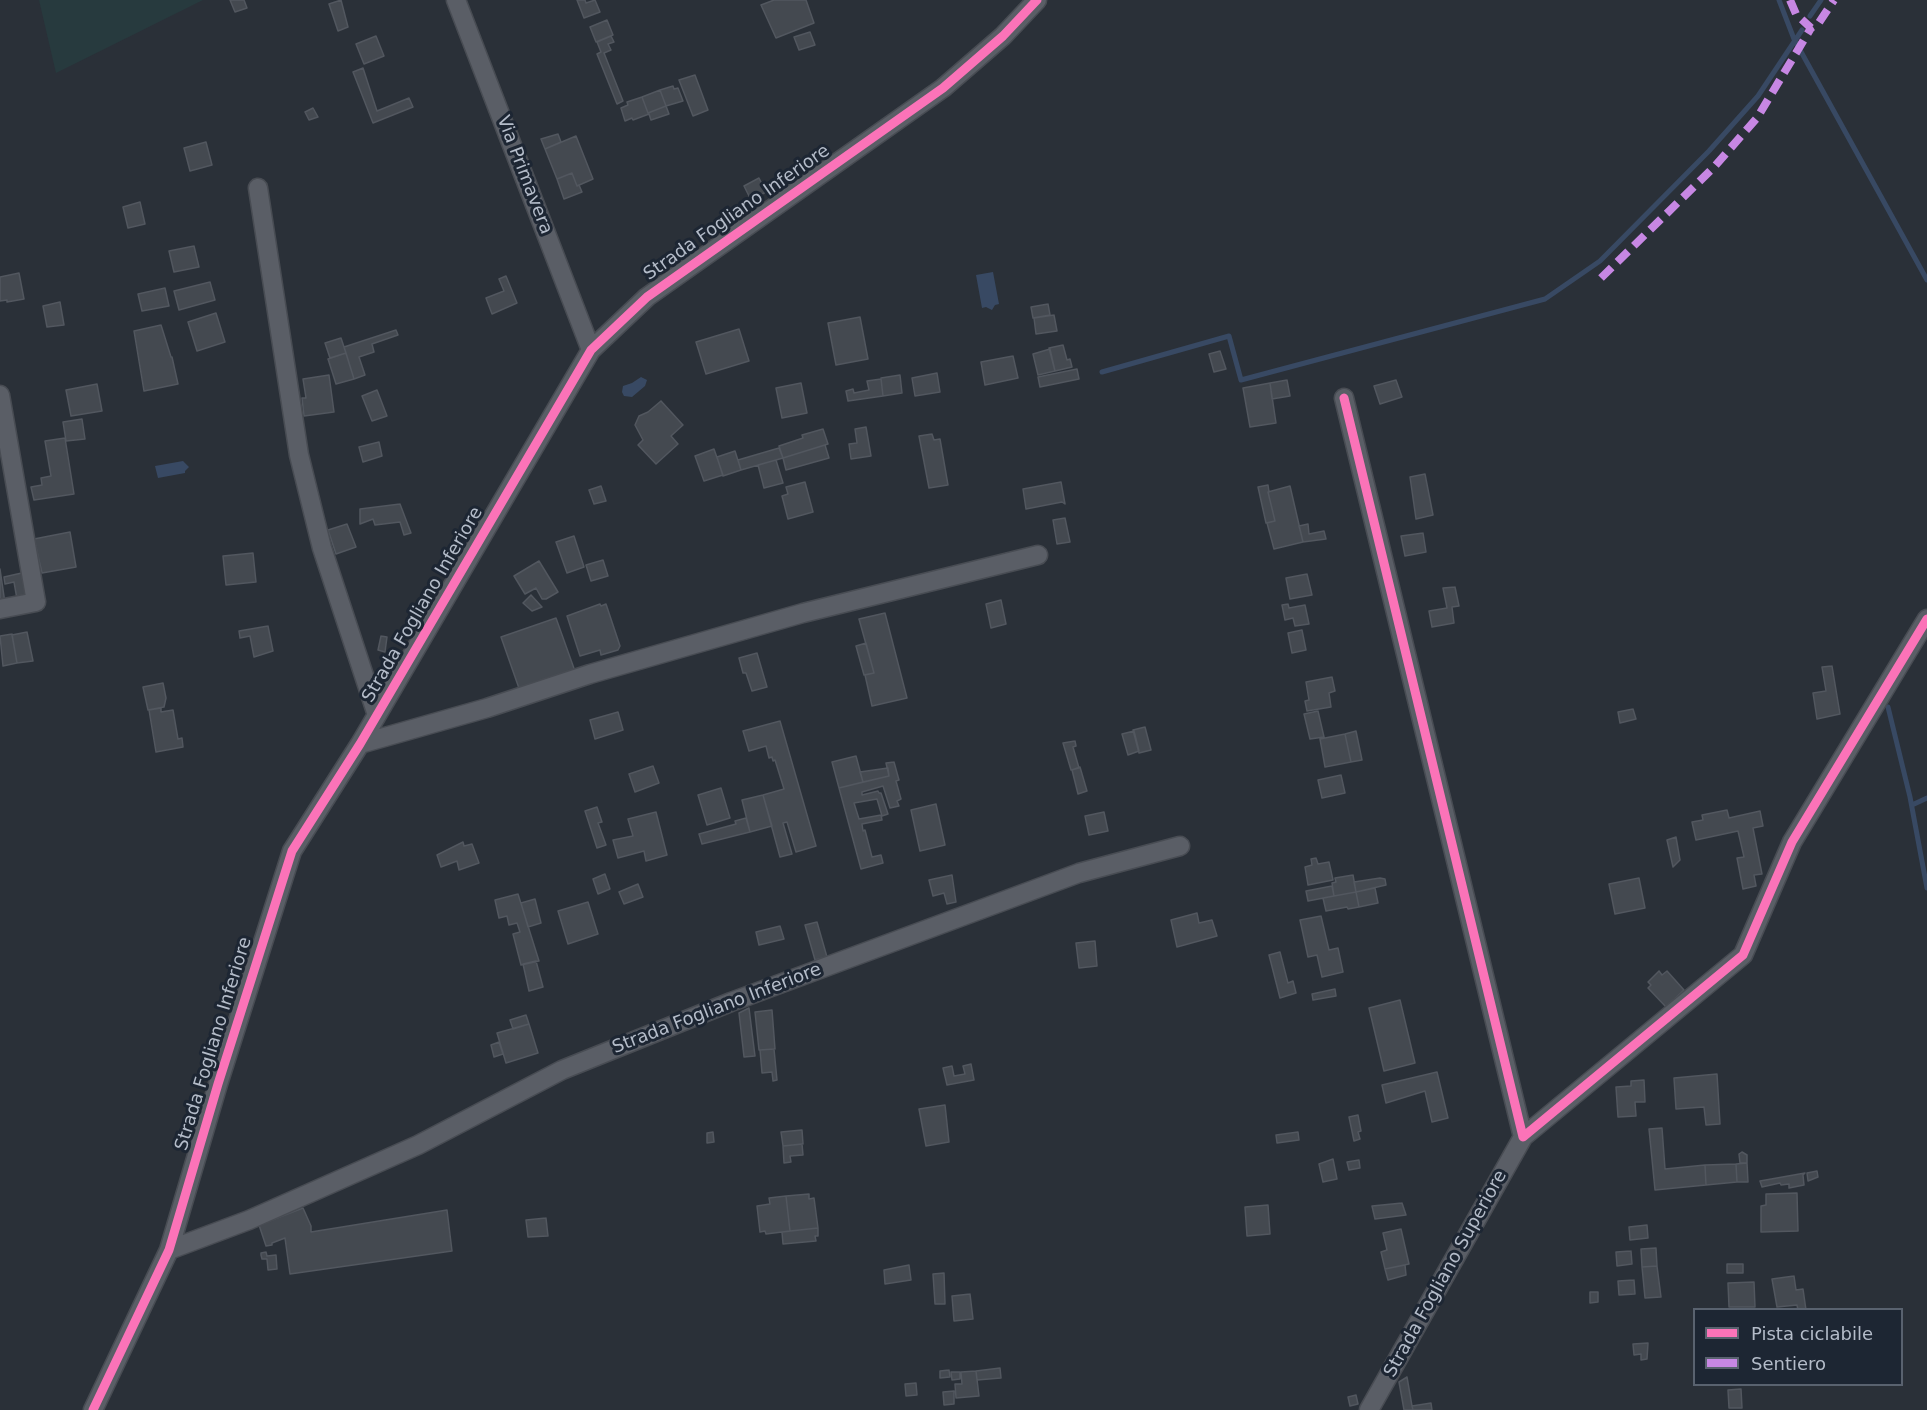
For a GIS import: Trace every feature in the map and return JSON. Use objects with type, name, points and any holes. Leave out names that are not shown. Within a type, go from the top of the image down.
[{"type":"street","name":"Via Primavera","points":[[456,0],[591,350]]},
{"type":"street","name":"Strada Fogliano Inferiore","points":[[93,1410],[169,1250],[218,1084],[292,851],[377,716],[591,350],[646,297],[943,88],[1003,36],[1037,0]]},
{"type":"street","name":"Strada Fogliano Inferiore","points":[[258,188],[299,455],[322,548],[377,716]]},
{"type":"street","points":[[0,395],[36,602],[0,609]]},
{"type":"street","points":[[1344,398],[1523,1137],[1743,956],[1792,842],[1927,619]]},
{"type":"street","points":[[360,744],[792,616],[1038,555]]},
{"type":"street","name":"Strada Fogliano Inferiore","points":[[169,1250],[249,1220],[418,1145],[562,1071],[720,1006],[1079,873],[1180,846]]},
{"type":"street","name":"Strada Fogliano Superiore","points":[[1369,1410],[1523,1137]]},
{"type":"green space","points":[[39,0],[203,0],[56,73]]},
{"type":"water","points":[[993,272],[999,304],[995,305],[992,310],[982,308],[976,275]]},
{"type":"water","points":[[641,377],[647,380],[645,386],[632,397],[624,396],[623,386]]},
{"type":"water","points":[[183,461],[189,467],[185,473],[158,478],[155,466]]},
{"type":"building","points":[[230,0],[244,0],[247,8],[235,12]]},
{"type":"building","points":[[341,0],[348,27],[338,31],[329,4]]},
{"type":"building","points":[[577,0],[585,0],[586,3],[595,0],[600,12],[584,18]]},
{"type":"building","points":[[774,0],[806,0],[814,23],[776,38],[761,5]]},
{"type":"building","points":[[607,20],[613,35],[596,42],[590,27]]},
{"type":"building","points":[[810,32],[815,45],[799,50],[794,37]]},
{"type":"building","points":[[376,36],[384,56],[364,64],[356,44]]},
{"type":"building","points":[[611,36],[614,42],[608,44],[611,50],[604,53],[623,101],[617,104],[597,54],[601,52],[597,42]]},
{"type":"building","points":[[363,68],[377,111],[409,98],[413,107],[373,123],[353,72]]},
{"type":"building","points":[[695,75],[708,110],[693,116],[679,80]]},
{"type":"building","points":[[673,86],[674,89],[678,88],[683,101],[666,106],[660,90]]},
{"type":"building","points":[[660,90],[666,106],[648,113],[642,97]]},
{"type":"building","points":[[642,97],[648,113],[666,106],[669,114],[651,120],[649,114],[625,121],[621,108],[628,105],[627,102]]},
{"type":"building","points":[[313,108],[318,117],[309,120],[305,112]]},
{"type":"building","points":[[558,134],[561,142],[545,149],[541,139]]},
{"type":"building","points":[[576,136],[593,179],[577,186],[572,173],[557,179],[545,149]]},
{"type":"building","points":[[206,142],[212,165],[190,171],[184,148]]},
{"type":"building","points":[[572,173],[582,192],[564,199],[557,179]]},
{"type":"building","points":[[759,178],[766,192],[751,200],[744,186]]},
{"type":"building","points":[[140,202],[145,224],[128,228],[123,207]]},
{"type":"building","points":[[194,246],[199,267],[174,272],[169,251]]},
{"type":"building","points":[[19,273],[24,299],[0,301],[0,277]]},
{"type":"building","points":[[506,276],[517,303],[492,314],[486,298],[504,291],[499,279]]},
{"type":"building","points":[[210,282],[215,300],[179,310],[174,291]]},
{"type":"building","points":[[165,288],[169,306],[142,311],[138,294]]},
{"type":"building","points":[[60,302],[64,325],[47,327],[43,306]]},
{"type":"building","points":[[1048,304],[1050,315],[1033,318],[1031,307]]},
{"type":"building","points":[[216,313],[225,342],[197,351],[188,322]]},
{"type":"building","points":[[1054,315],[1057,331],[1036,334],[1034,318]]},
{"type":"building","points":[[860,317],[868,359],[836,365],[828,323]]},
{"type":"building","points":[[161,325],[178,384],[144,391],[134,331]]},
{"type":"building","points":[[739,329],[749,361],[706,374],[696,342]]},
{"type":"building","points":[[396,330],[398,335],[372,344],[374,352],[359,357],[365,375],[354,379],[344,347]]},
{"type":"building","points":[[341,338],[346,353],[330,358],[325,343]]},
{"type":"building","points":[[1063,345],[1067,360],[1070,359],[1072,367],[1055,371],[1049,348]]},
{"type":"building","points":[[1050,349],[1055,371],[1038,375],[1033,354]]},
{"type":"building","points":[[1220,351],[1226,369],[1214,372],[1209,354]]},
{"type":"building","points":[[346,353],[354,379],[336,384],[328,359]]},
{"type":"building","points":[[1013,356],[1018,378],[985,385],[981,362]]},
{"type":"building","points":[[1077,369],[1079,379],[1040,387],[1038,377]]},
{"type":"building","points":[[937,373],[940,392],[915,396],[912,378]]},
{"type":"building","points":[[329,375],[334,412],[304,416],[302,398],[306,398],[303,379]]},
{"type":"building","points":[[900,375],[902,393],[883,396],[881,378]]},
{"type":"building","points":[[881,379],[883,396],[848,401],[846,391],[853,389],[854,393],[869,390],[867,381]]},
{"type":"building","points":[[1287,380],[1290,396],[1272,399],[1270,383]]},
{"type":"building","points":[[1396,380],[1402,397],[1380,404],[1374,386]]},
{"type":"building","points":[[801,383],[807,413],[782,418],[776,388]]},
{"type":"building","points":[[1270,383],[1276,423],[1250,427],[1243,388]]},
{"type":"building","points":[[97,384],[102,411],[71,416],[66,390]]},
{"type":"building","points":[[377,390],[387,416],[372,421],[362,396]]},
{"type":"building","points":[[661,401],[683,425],[671,436],[678,444],[656,464],[638,445],[643,440],[635,425],[639,416]]},
{"type":"building","points":[[82,419],[85,439],[66,441],[63,422]]},
{"type":"building","points":[[866,427],[871,456],[851,459],[849,444],[857,443],[855,429]]},
{"type":"building","points":[[823,429],[828,444],[783,458],[779,446],[803,438],[802,435]]},
{"type":"building","points":[[932,434],[934,440],[940,439],[948,485],[929,488],[919,436]]},
{"type":"building","points":[[65,438],[74,494],[34,500],[31,487],[42,485],[41,478],[51,476],[45,441]]},
{"type":"building","points":[[379,442],[382,456],[363,462],[359,447]]},
{"type":"building","points":[[825,445],[829,458],[786,470],[783,458]]},
{"type":"building","points":[[779,448],[783,458],[741,470],[738,460]]},
{"type":"building","points":[[714,449],[723,475],[704,481],[695,456]]},
{"type":"building","points":[[735,451],[741,470],[723,476],[717,457]]},
{"type":"building","points":[[776,460],[783,483],[764,488],[758,465]]},
{"type":"building","points":[[1425,474],[1433,515],[1416,519],[1410,477]]},
{"type":"building","points":[[805,482],[813,512],[788,519],[782,496],[788,494],[786,487]]},
{"type":"building","points":[[1061,482],[1065,504],[1062,502],[1026,509],[1023,489]]},
{"type":"building","points":[[1268,485],[1275,521],[1266,523],[1258,487]]},
{"type":"building","points":[[601,486],[606,501],[594,504],[589,490]]},
{"type":"building","points":[[1290,486],[1303,542],[1274,549],[1267,523],[1275,521],[1268,492]]},
{"type":"building","points":[[400,504],[411,533],[404,535],[400,522],[375,525],[373,519],[360,524],[360,509]]},
{"type":"building","points":[[1065,518],[1070,542],[1057,544],[1053,520]]},
{"type":"building","points":[[347,524],[356,547],[336,554],[328,530]]},
{"type":"building","points":[[1308,524],[1309,534],[1324,531],[1326,539],[1303,542],[1299,526]]},
{"type":"building","points":[[70,532],[76,567],[42,573],[34,539]]},
{"type":"building","points":[[1423,533],[1426,552],[1405,556],[1401,536]]},
{"type":"building","points":[[574,536],[584,567],[567,573],[556,542]]},
{"type":"building","points":[[253,553],[256,582],[226,585],[223,556]]},
{"type":"building","points":[[603,560],[608,576],[591,581],[586,565]]},
{"type":"building","points":[[539,561],[558,592],[546,599],[542,599],[536,588],[525,594],[514,576]]},
{"type":"building","points":[[0,569],[5,603],[0,604]]},
{"type":"building","points":[[26,572],[30,596],[17,599],[14,582],[5,584],[4,577]]},
{"type":"building","points":[[1307,574],[1312,595],[1290,599],[1286,578]]},
{"type":"building","points":[[1455,587],[1459,606],[1452,607],[1454,623],[1432,627],[1429,611],[1447,608],[1443,588]]},
{"type":"building","points":[[531,595],[542,607],[532,611],[523,603]]},
{"type":"building","points":[[1001,600],[1006,624],[991,628],[986,604]]},
{"type":"building","points":[[600,604],[601,606],[606,604],[620,646],[618,650],[601,655],[600,650],[580,656],[567,616]]},
{"type":"building","points":[[1288,604],[1289,608],[1305,605],[1309,624],[1295,626],[1293,618],[1285,620],[1282,605]]},
{"type":"building","points":[[885,613],[907,698],[872,706],[865,675],[874,673],[859,619]]},
{"type":"building","points":[[556,618],[576,674],[521,694],[501,637]]},
{"type":"building","points":[[268,626],[273,651],[254,657],[250,636],[240,638],[239,631]]},
{"type":"building","points":[[1302,630],[1306,650],[1292,653],[1288,633]]},
{"type":"building","points":[[27,632],[33,661],[17,663],[12,635]]},
{"type":"building","points":[[12,634],[17,663],[3,666],[0,636]]},
{"type":"building","points":[[381,636],[387,637],[385,652],[378,650]]},
{"type":"building","points":[[866,643],[874,673],[864,675],[856,646]]},
{"type":"building","points":[[757,653],[767,687],[752,691],[739,658]]},
{"type":"building","points":[[1832,666],[1840,714],[1817,719],[1813,693],[1826,691],[1822,667]]},
{"type":"building","points":[[1332,677],[1335,691],[1329,693],[1331,707],[1307,711],[1305,701],[1309,700],[1306,682]]},
{"type":"building","points":[[163,683],[166,698],[164,707],[148,710],[143,687]]},
{"type":"building","points":[[161,708],[161,712],[173,710],[178,739],[182,738],[183,747],[156,752],[149,710]]},
{"type":"building","points":[[1633,709],[1636,719],[1620,723],[1618,712]]},
{"type":"building","points":[[1318,711],[1324,737],[1310,739],[1304,714]]},
{"type":"building","points":[[618,712],[623,730],[595,739],[590,720]]},
{"type":"building","points":[[780,721],[816,846],[796,852],[787,822],[783,823],[792,854],[780,857],[763,795],[784,789],[775,760],[773,761],[772,757],[769,758],[766,746],[749,751],[743,731]]},
{"type":"building","points":[[1145,727],[1151,750],[1139,753],[1133,730]]},
{"type":"building","points":[[1134,731],[1139,751],[1128,755],[1122,734]]},
{"type":"building","points":[[1356,731],[1362,760],[1351,762],[1345,734]]},
{"type":"building","points":[[1345,734],[1351,762],[1325,767],[1320,739]]},
{"type":"building","points":[[1075,741],[1076,746],[1073,747],[1079,768],[1071,770],[1063,743]]},
{"type":"building","points":[[856,756],[863,782],[839,788],[832,762]]},
{"type":"building","points":[[894,762],[899,780],[896,781],[901,799],[897,801],[899,806],[890,808],[883,786],[862,792],[862,795],[878,791],[881,793],[888,814],[882,816],[877,799],[854,803],[859,819],[881,815],[882,820],[862,824],[872,857],[881,855],[883,863],[861,869],[839,788],[889,776],[886,763]]},
{"type":"building","points":[[653,766],[659,783],[635,792],[629,774]]},
{"type":"building","points":[[1080,767],[1087,791],[1078,794],[1072,770]]},
{"type":"building","points":[[888,768],[889,776],[863,782],[860,772]]},
{"type":"building","points":[[1341,775],[1345,793],[1322,798],[1318,780]]},
{"type":"building","points":[[721,788],[730,818],[707,825],[698,795]]},
{"type":"building","points":[[763,795],[772,826],[750,832],[742,800]]},
{"type":"building","points":[[936,804],[945,845],[920,851],[911,810]]},
{"type":"building","points":[[597,807],[602,822],[598,823],[606,845],[597,848],[585,811]]},
{"type":"building","points":[[1727,810],[1729,818],[1760,811],[1763,826],[1753,828],[1762,874],[1754,875],[1756,886],[1743,889],[1737,858],[1744,857],[1738,831],[1696,840],[1692,822],[1703,820],[1702,815]]},
{"type":"building","points":[[656,812],[667,855],[646,861],[644,851],[618,858],[613,840],[633,836],[628,819]]},
{"type":"building","points":[[1104,812],[1108,831],[1089,835],[1085,816]]},
{"type":"building","points":[[746,818],[750,832],[702,844],[699,834],[736,824],[735,821]]},
{"type":"building","points":[[1676,837],[1680,860],[1673,867],[1667,840]]},
{"type":"building","points":[[463,842],[464,846],[472,844],[479,863],[459,870],[457,861],[441,867],[437,855]]},
{"type":"building","points":[[1316,858],[1318,864],[1329,862],[1333,880],[1308,885],[1305,867],[1312,865],[1311,859]]},
{"type":"building","points":[[605,874],[610,889],[598,894],[593,879]]},
{"type":"building","points":[[952,875],[956,902],[947,904],[944,893],[933,896],[929,880]]},
{"type":"building","points":[[1353,875],[1356,892],[1334,896],[1332,883],[1336,882],[1335,878]]},
{"type":"building","points":[[1639,878],[1645,908],[1615,914],[1609,884]]},
{"type":"building","points":[[1385,879],[1386,885],[1356,892],[1354,882]]},
{"type":"building","points":[[638,884],[643,897],[624,904],[619,892]]},
{"type":"building","points":[[1332,886],[1334,896],[1308,901],[1306,891]]},
{"type":"building","points":[[1375,888],[1378,903],[1359,907],[1356,892]]},
{"type":"building","points":[[1356,892],[1359,907],[1326,911],[1323,898]]},
{"type":"building","points":[[518,894],[539,961],[521,965],[513,934],[520,932],[517,923],[509,925],[507,916],[499,918],[495,900]]},
{"type":"building","points":[[535,899],[541,923],[528,927],[521,903]]},
{"type":"building","points":[[588,902],[598,934],[568,944],[558,911]]},
{"type":"building","points":[[1197,913],[1199,923],[1212,920],[1217,936],[1177,947],[1171,920]]},
{"type":"building","points":[[1321,916],[1329,950],[1338,948],[1343,972],[1322,977],[1317,955],[1308,957],[1300,920]]},
{"type":"building","points":[[817,922],[827,957],[815,960],[805,925]]},
{"type":"building","points":[[780,926],[784,939],[759,945],[756,932]]},
{"type":"building","points":[[1095,941],[1097,966],[1079,968],[1076,943]]},
{"type":"building","points":[[1280,952],[1288,983],[1293,981],[1296,993],[1280,998],[1269,955]]},
{"type":"building","points":[[536,961],[543,987],[529,991],[523,964]]},
{"type":"building","points":[[1659,971],[1662,975],[1667,971],[1684,990],[1666,1007],[1648,988],[1651,985],[1648,982]]},
{"type":"building","points":[[1335,989],[1336,996],[1313,1000],[1312,994]]},
{"type":"building","points":[[1400,1000],[1415,1063],[1384,1071],[1369,1008]]},
{"type":"building","points":[[749,1008],[755,1056],[744,1057],[739,1013]]},
{"type":"building","points":[[772,1010],[775,1049],[759,1050],[755,1012]]},
{"type":"building","points":[[526,1015],[529,1024],[513,1029],[510,1020]]},
{"type":"building","points":[[529,1024],[538,1053],[506,1063],[497,1033]]},
{"type":"building","points":[[499,1042],[503,1054],[494,1057],[491,1045]]},
{"type":"building","points":[[774,1049],[777,1080],[773,1081],[772,1072],[762,1073],[760,1050]]},
{"type":"building","points":[[971,1064],[974,1080],[947,1085],[943,1068],[952,1066],[954,1076],[965,1074],[963,1066]]},
{"type":"building","points":[[1437,1072],[1448,1118],[1432,1122],[1425,1091],[1386,1103],[1382,1085]]},
{"type":"building","points":[[1717,1074],[1720,1124],[1706,1125],[1704,1107],[1676,1109],[1674,1078]]},
{"type":"building","points":[[1644,1080],[1645,1102],[1635,1102],[1636,1116],[1618,1117],[1616,1087],[1631,1086],[1631,1081]]},
{"type":"building","points":[[945,1105],[949,1142],[926,1146],[919,1109]]},
{"type":"building","points":[[1358,1115],[1360,1139],[1354,1141],[1349,1117]]},
{"type":"building","points":[[1662,1128],[1665,1169],[1705,1165],[1706,1185],[1655,1190],[1649,1129]]},
{"type":"building","points":[[802,1130],[803,1144],[783,1146],[781,1132]]},
{"type":"building","points":[[713,1132],[714,1142],[707,1143],[707,1133]]},
{"type":"building","points":[[1298,1132],[1299,1140],[1277,1143],[1276,1135]]},
{"type":"building","points":[[802,1144],[803,1155],[790,1156],[791,1162],[784,1163],[783,1146]]},
{"type":"building","points":[[1742,1152],[1747,1155],[1747,1163],[1740,1163],[1739,1154]]},
{"type":"building","points":[[1333,1159],[1337,1179],[1323,1182],[1319,1164]]},
{"type":"building","points":[[1359,1160],[1360,1168],[1349,1170],[1347,1162]]},
{"type":"building","points":[[1747,1163],[1748,1182],[1737,1182],[1736,1164]]},
{"type":"building","points":[[1736,1164],[1737,1182],[1706,1185],[1705,1165]]},
{"type":"building","points":[[1817,1171],[1818,1177],[1808,1181],[1807,1173]]},
{"type":"building","points":[[1805,1173],[1803,1175],[1804,1185],[1789,1188],[1789,1184],[1781,1185],[1780,1183],[1762,1187],[1760,1181]]},
{"type":"building","points":[[1797,1193],[1798,1231],[1761,1232],[1761,1206],[1766,1205],[1766,1194]]},
{"type":"building","points":[[809,1194],[809,1199],[814,1198],[818,1228],[790,1231],[786,1196]]},
{"type":"building","points":[[786,1196],[790,1231],[766,1234],[765,1231],[760,1232],[757,1206],[770,1204],[769,1198]]},
{"type":"building","points":[[1402,1203],[1406,1215],[1375,1219],[1372,1206]]},
{"type":"building","points":[[1268,1205],[1270,1234],[1247,1236],[1245,1207]]},
{"type":"building","points":[[303,1208],[311,1226],[311,1232],[447,1210],[452,1251],[290,1274],[285,1238],[266,1246],[259,1225]]},
{"type":"building","points":[[546,1218],[548,1236],[528,1237],[526,1220]]},
{"type":"building","points":[[1647,1225],[1648,1238],[1630,1240],[1629,1227]]},
{"type":"building","points":[[818,1228],[816,1241],[783,1244],[782,1232]]},
{"type":"building","points":[[1401,1229],[1409,1264],[1385,1269],[1381,1252],[1387,1250],[1383,1233]]},
{"type":"building","points":[[1656,1248],[1657,1266],[1642,1267],[1641,1249]]},
{"type":"building","points":[[1631,1251],[1632,1264],[1617,1266],[1616,1252]]},
{"type":"building","points":[[266,1252],[267,1256],[276,1255],[277,1269],[268,1270],[267,1259],[262,1259],[261,1255]]},
{"type":"building","points":[[1727,1264],[1743,1264],[1743,1273],[1727,1273]]},
{"type":"building","points":[[909,1265],[911,1280],[885,1284],[884,1270]]},
{"type":"building","points":[[1405,1265],[1406,1275],[1388,1280],[1385,1269]]},
{"type":"building","points":[[1657,1266],[1661,1297],[1645,1298],[1642,1267]]},
{"type":"building","points":[[944,1273],[945,1304],[935,1304],[933,1274]]},
{"type":"building","points":[[1794,1276],[1796,1290],[1803,1289],[1806,1308],[1798,1308],[1797,1305],[1777,1307],[1772,1279]]},
{"type":"building","points":[[1634,1280],[1635,1294],[1619,1295],[1618,1281]]},
{"type":"building","points":[[1754,1282],[1755,1307],[1729,1307],[1728,1283]]},
{"type":"building","points":[[1590,1292],[1598,1292],[1598,1302],[1590,1303]]},
{"type":"building","points":[[970,1294],[973,1319],[954,1321],[952,1296]]},
{"type":"building","points":[[1648,1343],[1647,1359],[1641,1360],[1641,1354],[1634,1355],[1633,1344]]},
{"type":"building","points":[[1000,1368],[1001,1378],[977,1380],[976,1371]]},
{"type":"building","points":[[949,1370],[950,1377],[940,1378],[940,1371]]},
{"type":"building","points":[[976,1371],[979,1396],[956,1398],[955,1384],[962,1384],[961,1372]]},
{"type":"building","points":[[951,1372],[960,1372],[960,1379],[952,1380]]},
{"type":"building","points":[[1407,1377],[1413,1410],[1404,1410],[1399,1382]]},
{"type":"building","points":[[916,1383],[917,1395],[906,1396],[905,1384]]},
{"type":"building","points":[[1741,1389],[1742,1408],[1729,1408],[1728,1390]]},
{"type":"building","points":[[954,1391],[954,1404],[944,1405],[943,1392]]},
{"type":"building","points":[[1356,1395],[1358,1404],[1350,1406],[1348,1397]]},
{"type":"building","points":[[1431,1403],[1432,1410],[1413,1410],[1412,1406]]},
{"type":"waterway","points":[[1779,0],[1794,39],[1927,280]]},
{"type":"waterway","points":[[1810,16],[1821,0]]},
{"type":"waterway","points":[[1102,372],[1229,336],[1241,380],[1545,299],[1600,261],[1709,151],[1758,96],[1802,30]]},
{"type":"waterway","points":[[1888,707],[1910,797],[1927,888]]},
{"type":"waterway","points":[[1912,805],[1927,798]]},
{"type":"marked path","points":[[1790,0],[1796,14],[1811,28],[1818,24],[1834,0]]},
{"type":"marked path","points":[[1601,278],[1714,167],[1757,118],[1811,28]]},
{"type":"cycle path","points":[[93,1410],[169,1250],[218,1084],[292,851],[360,744],[591,350],[647,297],[943,88],[1003,36],[1037,0]]},
{"type":"cycle path","points":[[1344,398],[1523,1137],[1743,955],[1792,842],[1927,619]]}]
